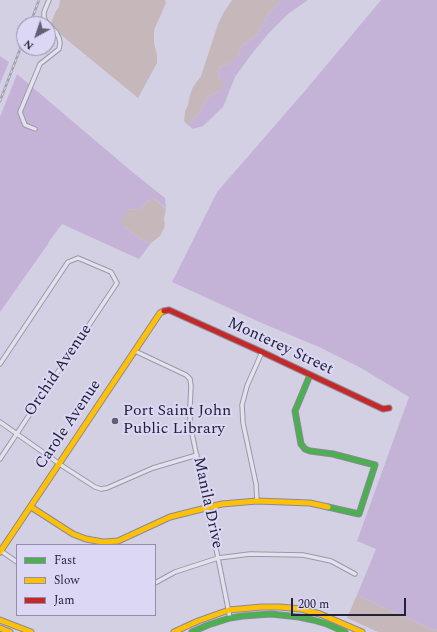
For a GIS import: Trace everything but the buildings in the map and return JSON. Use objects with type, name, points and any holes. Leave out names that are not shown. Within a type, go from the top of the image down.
[{"type":"street","points":[[35,129],[25,125],[20,112],[40,64],[59,49],[59,38],[56,32],[46,22],[44,17],[44,12],[49,0]]},
{"type":"street","name":"Orchid Avenue","points":[[0,364],[68,262],[78,258],[111,272],[117,283],[0,459]]},
{"type":"street","name":"Monterey Street","points":[[160,313],[169,310],[383,409],[389,408]]},
{"type":"street","name":"Carole Avenue","points":[[0,552],[160,313]]},
{"type":"street","name":"Manila Drive","points":[[135,351],[186,375],[190,379],[190,424],[230,618]]},
{"type":"street","points":[[257,501],[256,484],[243,423],[242,405],[247,386],[262,352]]},
{"type":"street","points":[[31,507],[73,534],[86,539],[103,542],[118,541],[170,518],[222,504],[257,501],[310,503],[359,514],[375,465],[355,459],[305,449],[302,444],[295,411],[310,375]]},
{"type":"street","points":[[0,422],[95,487],[101,489],[107,488],[153,468],[197,455]]},
{"type":"street","points":[[0,552],[16,561]]},
{"type":"street","points":[[156,582],[175,572],[218,558],[250,554],[302,555],[331,562],[355,574]]},
{"type":"street","points":[[174,632],[198,620],[229,610],[261,607],[301,609],[320,614],[362,632]]},
{"type":"street","points":[[299,617],[301,609]]},
{"type":"street","points":[[192,632],[230,618],[271,614],[313,620],[345,632]]},
{"type":"street","points":[[0,620],[32,632]]},
{"type":"street","points":[[0,628],[10,632]]},
{"type":"shaded area","points":[[60,0],[165,0],[166,3],[154,30],[157,63],[138,98],[60,34],[56,28],[56,16],[54,16],[59,7]]},
{"type":"shaded area","points":[[232,0],[281,0],[269,13],[257,35],[242,46],[239,54],[235,58],[228,64],[220,67],[218,74],[223,86],[219,92],[211,95],[207,99],[199,113],[188,125],[184,121],[190,95],[193,87],[201,76],[218,24]]},
{"type":"shaded area","points":[[281,0],[308,0],[288,14],[268,34],[251,55],[235,77],[223,107],[203,126],[193,129],[188,125],[199,113],[207,99],[211,95],[219,92],[222,86],[218,74],[220,67],[228,64],[239,54],[242,46],[257,35],[269,13]]},
{"type":"shaded area","points":[[381,0],[437,0],[436,631],[357,595],[376,549],[357,541],[409,397],[361,368],[319,347],[264,324],[172,282],[217,192],[304,92]]},
{"type":"shaded area","points":[[0,56],[9,62],[0,84]]},
{"type":"shaded area","points":[[17,74],[29,84],[18,112],[24,127],[36,132],[38,128],[27,123],[22,112],[32,87],[165,198],[166,208],[154,198],[138,210],[129,209],[124,227],[144,241],[151,243],[139,259],[62,224],[0,312],[0,117]]},
{"type":"shaded area","points":[[154,198],[166,209],[164,219],[165,226],[160,236],[151,243],[144,241],[124,227],[121,223],[121,219],[129,209],[138,210]]},
{"type":"shaded area","points":[[357,595],[436,631],[437,629],[437,632],[378,632],[347,618]]},
{"type":"railway","points":[[33,16],[39,0]]},
{"type":"railway","points":[[0,101],[17,56]]},
{"type":"traffic: fast","points":[[310,375],[295,411],[301,444],[305,449],[310,451],[333,454],[375,465],[359,514],[328,507]]},
{"type":"traffic: fast","points":[[192,632],[230,618],[271,614],[313,620],[345,632]]},
{"type":"traffic: slow","points":[[0,552],[160,313],[164,311]]},
{"type":"traffic: slow","points":[[31,507],[73,534],[86,539],[103,542],[118,541],[170,517],[222,504],[257,501],[310,503],[328,507]]},
{"type":"traffic: slow","points":[[174,632],[198,621],[229,610],[261,607],[301,609],[320,614],[362,632]]},
{"type":"traffic: slow","points":[[0,620],[31,632]]},
{"type":"traffic: slow","points":[[0,628],[10,632]]},
{"type":"traffic: jam","points":[[164,311],[169,310],[383,409],[389,408]]},
{"type":"place","name":"Port Saint John Public Library","points":[[115,421]]}]
